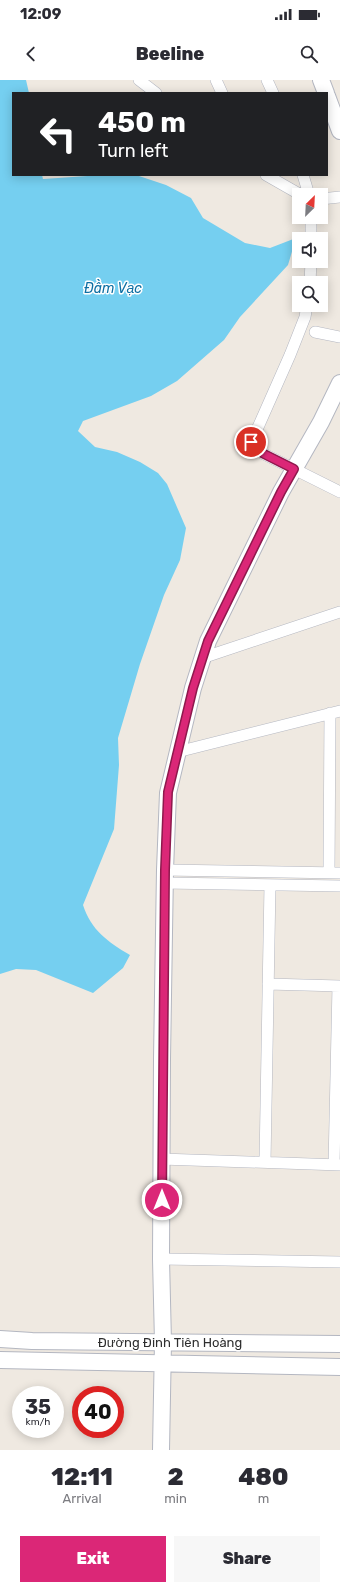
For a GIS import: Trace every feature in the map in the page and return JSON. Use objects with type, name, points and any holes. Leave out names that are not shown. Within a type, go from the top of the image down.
[{"type":"street","points":[[139,80],[155,92]]},
{"type":"street","points":[[216,80],[222,92]]},
{"type":"street","points":[[267,80],[273,92]]},
{"type":"street","points":[[321,80],[326,92]]},
{"type":"street","points":[[328,99],[340,131]]},
{"type":"street","points":[[268,176],[292,190]]},
{"type":"street","points":[[303,176],[307,188]]},
{"type":"street","points":[[328,198],[340,197]]},
{"type":"street","points":[[306,312],[290,355],[251,442],[252,446],[256,450],[340,492]]},
{"type":"street","points":[[315,332],[340,337]]},
{"type":"street","points":[[161,1450],[163,1342],[160,1259],[161,1159],[165,876],[168,792],[193,688],[208,641],[281,492],[321,422],[340,382]]},
{"type":"street","points":[[202,658],[340,612]]},
{"type":"street","points":[[165,876],[334,873],[335,712],[177,752]]},
{"type":"street","points":[[165,876],[270,885],[340,886]]},
{"type":"street","points":[[265,1162],[270,885]]},
{"type":"street","points":[[161,1159],[337,1165],[339,986],[268,984]]},
{"type":"street","points":[[160,1259],[340,1262]]},
{"type":"street","name":"Đường Đinh Tiên Hoàng","points":[[0,1339],[32,1341],[340,1344]]},
{"type":"street","points":[[0,1360],[340,1367]]},
{"type":"water","name":"Đầm Vạc","points":[[0,80],[26,80],[29,92],[12,92],[12,176],[42,176],[43,179],[87,176],[139,176],[166,185],[191,198],[203,218],[245,243],[270,248],[292,240],[292,252],[288,265],[240,317],[224,340],[177,381],[151,396],[83,421],[78,431],[95,447],[117,452],[140,462],[158,473],[167,484],[186,528],[180,560],[164,595],[140,664],[118,738],[119,765],[114,829],[83,905],[86,914],[101,934],[114,945],[130,955],[123,968],[93,993],[36,970],[16,969],[0,974]]},
{"type":"route","points":[[162,1200],[162,1059],[165,870],[168,792],[193,688],[208,641],[281,492],[294,469],[256,450],[252,446],[251,442]]}]
